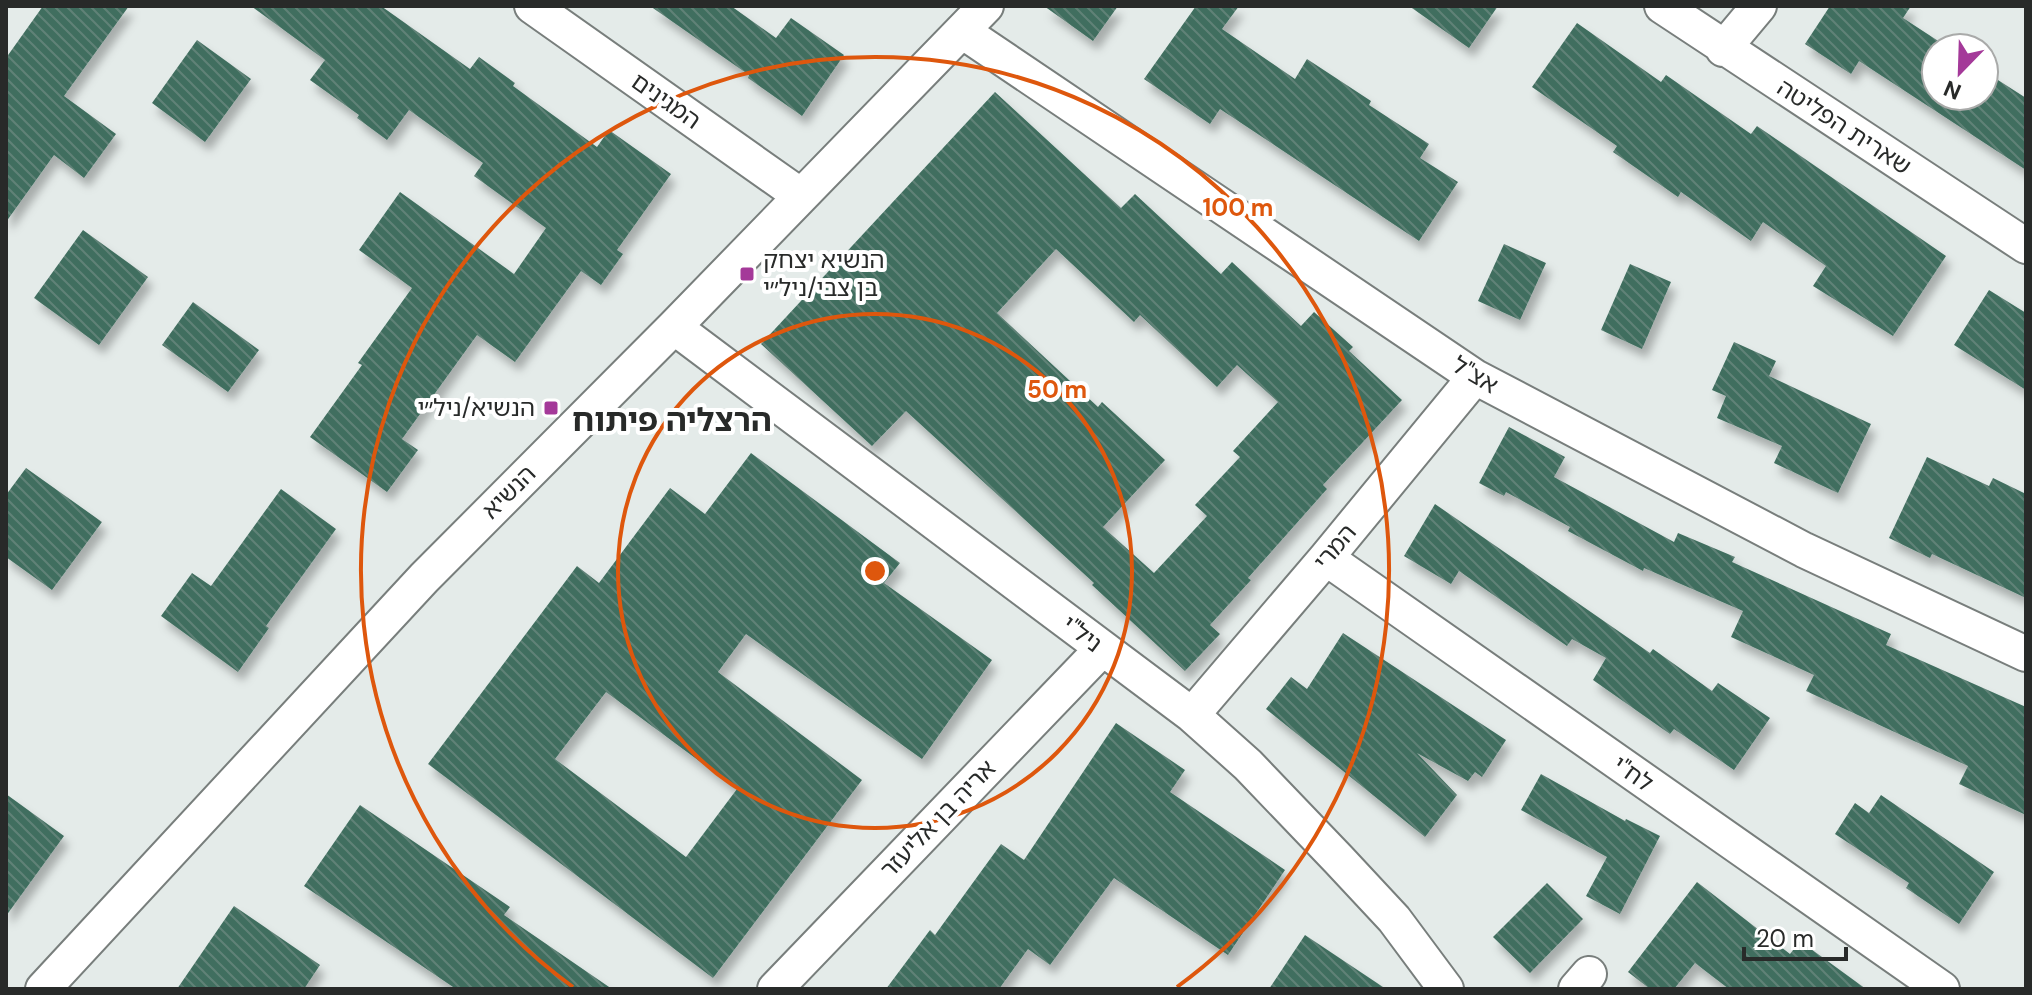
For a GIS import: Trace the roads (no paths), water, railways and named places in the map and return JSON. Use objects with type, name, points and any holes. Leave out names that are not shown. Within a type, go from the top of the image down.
[{"type":"street","name":"המגינים","points":[[532,6],[801,196]]},
{"type":"street","name":"הנשיא","points":[[43,989],[424,578],[674,327],[986,6]]},
{"type":"street","name":"שארית הפליטה","points":[[1662,6],[2026,246]]},
{"type":"street","points":[[1723,49],[1759,6]]},
{"type":"street","name":"אצ\"ל","points":[[962,31],[1475,377],[1804,550],[2026,654]]},
{"type":"street","name":"ניל\"י","points":[[674,327],[1192,715],[1248,765],[1361,883],[1394,919],[1446,989]]},
{"type":"street","name":"המרי","points":[[1192,715],[1475,377]]},
{"type":"street","name":"לח\"י","points":[[1326,558],[1942,989]]},
{"type":"street","name":"אריה בן אליעזר","points":[[775,989],[1102,649]]},
{"type":"place","name":"הנשיא יצחק בן צבי/ניל״י","points":[[747,274]]},
{"type":"place","name":"הנשיא/ניל״י","points":[[551,408]]},
{"type":"district","name":"הרצליה פיתוח","points":[[672,420]]}]
